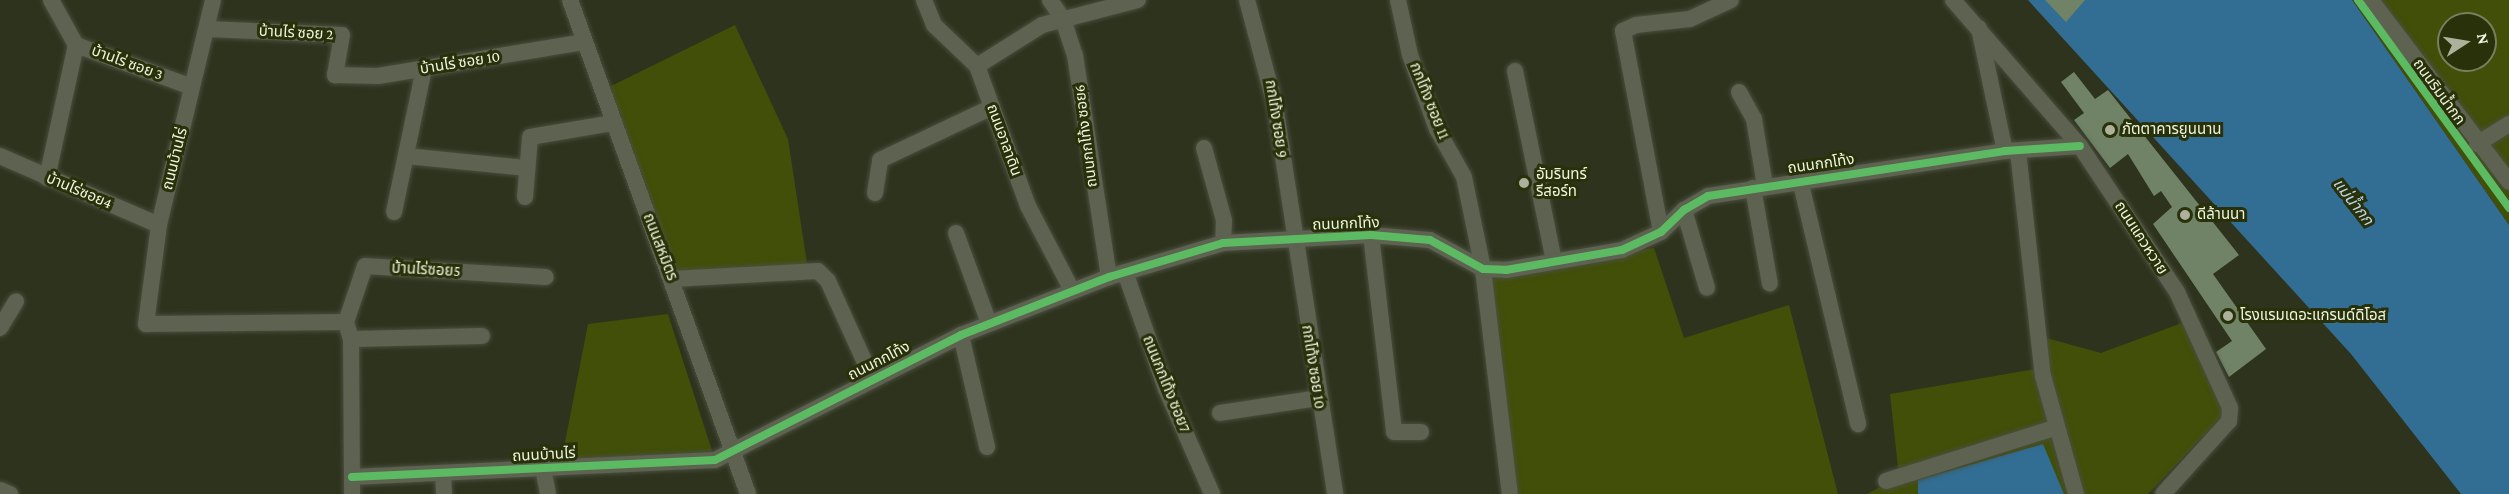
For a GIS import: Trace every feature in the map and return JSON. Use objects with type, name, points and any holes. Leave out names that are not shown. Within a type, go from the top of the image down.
[{"type":"street","name":"บ้านไร่ ซอย 3","points":[[51,0],[76,45],[192,87]]},
{"type":"street","name":"ถนนบ้านไร่","points":[[213,0],[208,29],[159,225],[146,324],[346,322],[351,339],[352,486],[443,474],[715,460],[735,452]]},
{"type":"street","name":"ถนนสหมิตร","points":[[570,0],[612,123],[672,279],[748,494]]},
{"type":"street","name":"ถนนอาลาดิน","points":[[924,0],[934,25],[977,66],[1028,206],[1072,291]]},
{"type":"street","name":"ถนนกกโท้ง ซอย6","points":[[1050,0],[1063,19],[1075,55],[1087,122],[1094,202],[1109,277]]},
{"type":"street","points":[[977,66],[1042,25],[1137,0]]},
{"type":"street","name":"กกโท้ง ซอย 9","points":[[1247,0],[1275,105],[1293,240]]},
{"type":"street","name":"กกโท้ง ซอย 11","points":[[1398,0],[1410,55],[1437,129],[1464,177],[1484,269],[1510,494]]},
{"type":"street","points":[[1661,232],[1623,31],[1636,25],[1690,19],[1731,0]]},
{"type":"street","name":"ถนนแควหวาย","points":[[1953,0],[1978,24],[2080,146],[2177,292],[2230,408],[2229,421],[2163,494]]},
{"type":"street","name":"ถนนริมน้ำกก","points":[[2371,0],[2477,144],[2509,182]]},
{"type":"street","points":[[1978,24],[2012,151],[2043,376],[2055,428],[2076,494]]},
{"type":"street","name":"บ้านไร่ ซอย 2","points":[[208,29],[342,35],[335,75]]},
{"type":"street","name":"บ้านไร่ ซอย 10","points":[[335,75],[378,76],[584,42]]},
{"type":"street","points":[[47,178],[76,45]]},
{"type":"street","points":[[394,212],[424,69]]},
{"type":"street","points":[[1515,70],[1554,261]]},
{"type":"street","points":[[1739,92],[1754,119],[1770,284]]},
{"type":"street","points":[[875,193],[880,160],[992,107]]},
{"type":"street","points":[[525,197],[530,136],[612,123]]},
{"type":"street","points":[[2477,144],[2509,124]]},
{"type":"street","name":"ถนนกกโท้ง","points":[[735,452],[872,378],[989,323],[1109,277],[1223,243],[1371,235],[1430,240],[1484,269],[1622,250],[1661,232],[1684,210],[1708,196],[1800,180],[2012,151],[2080,146]]},
{"type":"street","points":[[1204,148],[1224,220],[1223,243]]},
{"type":"street","name":"บ้านไร่ซอย4","points":[[0,156],[159,225]]},
{"type":"street","points":[[406,156],[527,168]]},
{"type":"street","points":[[1800,180],[1858,424]]},
{"type":"street","points":[[1684,210],[1707,288]]},
{"type":"street","points":[[956,233],[989,323]]},
{"type":"street","points":[[1371,235],[1394,432],[1421,432]]},
{"type":"street","name":"กกโท้ง ซอย 10","points":[[1293,240],[1335,494]]},
{"type":"street","name":"บ้านไร่ซอย5","points":[[346,322],[365,266],[546,277]]},
{"type":"street","points":[[672,279],[818,271],[828,281],[872,378]]},
{"type":"street","name":"ถนนกกโท้ง ซอย7","points":[[1125,272],[1166,389],[1212,494]]},
{"type":"street","points":[[0,328],[16,301]]},
{"type":"street","points":[[961,335],[987,447]]},
{"type":"street","points":[[351,339],[482,336]]},
{"type":"street","points":[[1220,413],[1318,398]]},
{"type":"street","points":[[1886,481],[2055,428]]},
{"type":"street","points":[[543,468],[548,494]]},
{"type":"street","points":[[443,474],[444,494]]},
{"type":"street","points":[[0,490],[10,494]]},
{"type":"green space","points":[[2352,0],[2509,0],[2509,225]]},
{"type":"green space","points":[[735,25],[788,139],[808,270],[672,279],[601,91]]},
{"type":"green space","points":[[1654,248],[1684,338],[1789,305],[1838,494],[1510,494],[1483,269]]},
{"type":"green space","points":[[668,314],[715,460],[560,468],[588,324]]},
{"type":"green space","points":[[2190,320],[2230,408],[2148,494],[1867,494],[1899,477],[1890,394],[2042,368],[2039,336],[2101,353]]},
{"type":"water","name":"แม่น้ำกก","points":[[2028,0],[2352,0],[2509,225],[2509,494],[2461,494],[2351,354]]},
{"type":"water","points":[[2043,444],[2064,494],[1918,494],[1918,480]]},
{"type":"building","points":[[2045,0],[2085,0],[2066,22]]},
{"type":"building","points":[[2074,72],[2095,99],[2108,90],[2239,255],[2213,274],[2266,349],[2229,377],[2216,352],[2232,341],[2153,224],[2172,207],[2161,191],[2154,196],[2128,154],[2110,168],[2074,120],[2084,113],[2061,82]]},
{"type":"cycle path","points":[[2358,0],[2509,208]]},
{"type":"cycle path","points":[[352,477],[715,460],[961,335],[1109,277],[1223,243],[1371,235],[1430,240],[1483,269],[1506,270],[1622,250],[1661,232],[1684,210],[1708,196],[2005,151],[2080,146]]},
{"type":"place","name":"ภัตตาคารยูนนาน","points":[[2110,130]]},
{"type":"place","name":"อัมรินทร์ รีสอร์ท","points":[[1524,183]]},
{"type":"place","name":"ดีล้านนา","points":[[2185,215]]},
{"type":"place","name":"โรงแรมเดอะแกรนด์ดิโอส","points":[[2228,316]]}]
